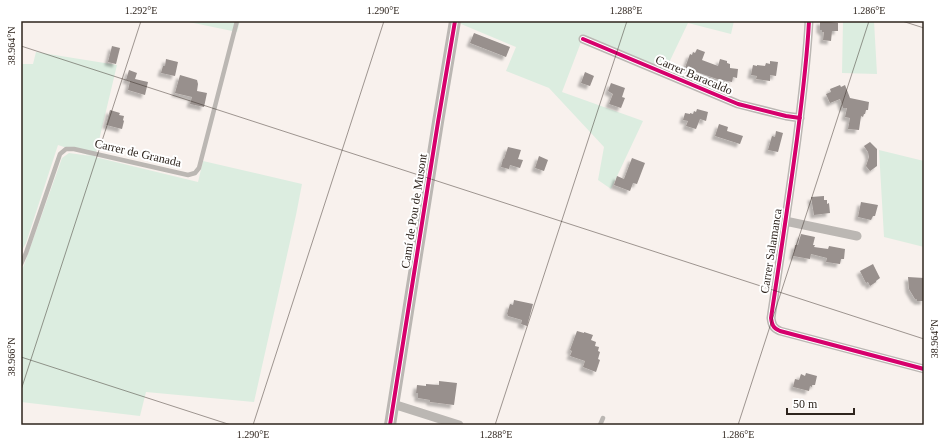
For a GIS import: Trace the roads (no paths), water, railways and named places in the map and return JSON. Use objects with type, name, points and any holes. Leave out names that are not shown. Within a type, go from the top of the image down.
[{"type":"street","name":"Camí de Pou de Musont","points":[[390,414],[455,21]]},
{"type":"street","name":"Carrer Salamanca","points":[[809,21],[805,78],[771,318],[772,324],[775,329],[780,332],[924,369]]},
{"type":"street","name":"Carrer Baracaldo","points":[[584,39],[738,104],[800,118]]},
{"type":"street","points":[[785,221],[857,236]]},
{"type":"street","points":[[390,414],[459,425]]},
{"type":"lane","name":"Carrer de Granada","points":[[21,264],[60,154],[66,149],[74,148],[188,174],[196,173],[199,168],[237,21]]},
{"type":"lane","points":[[600,425],[603,418]]}]
